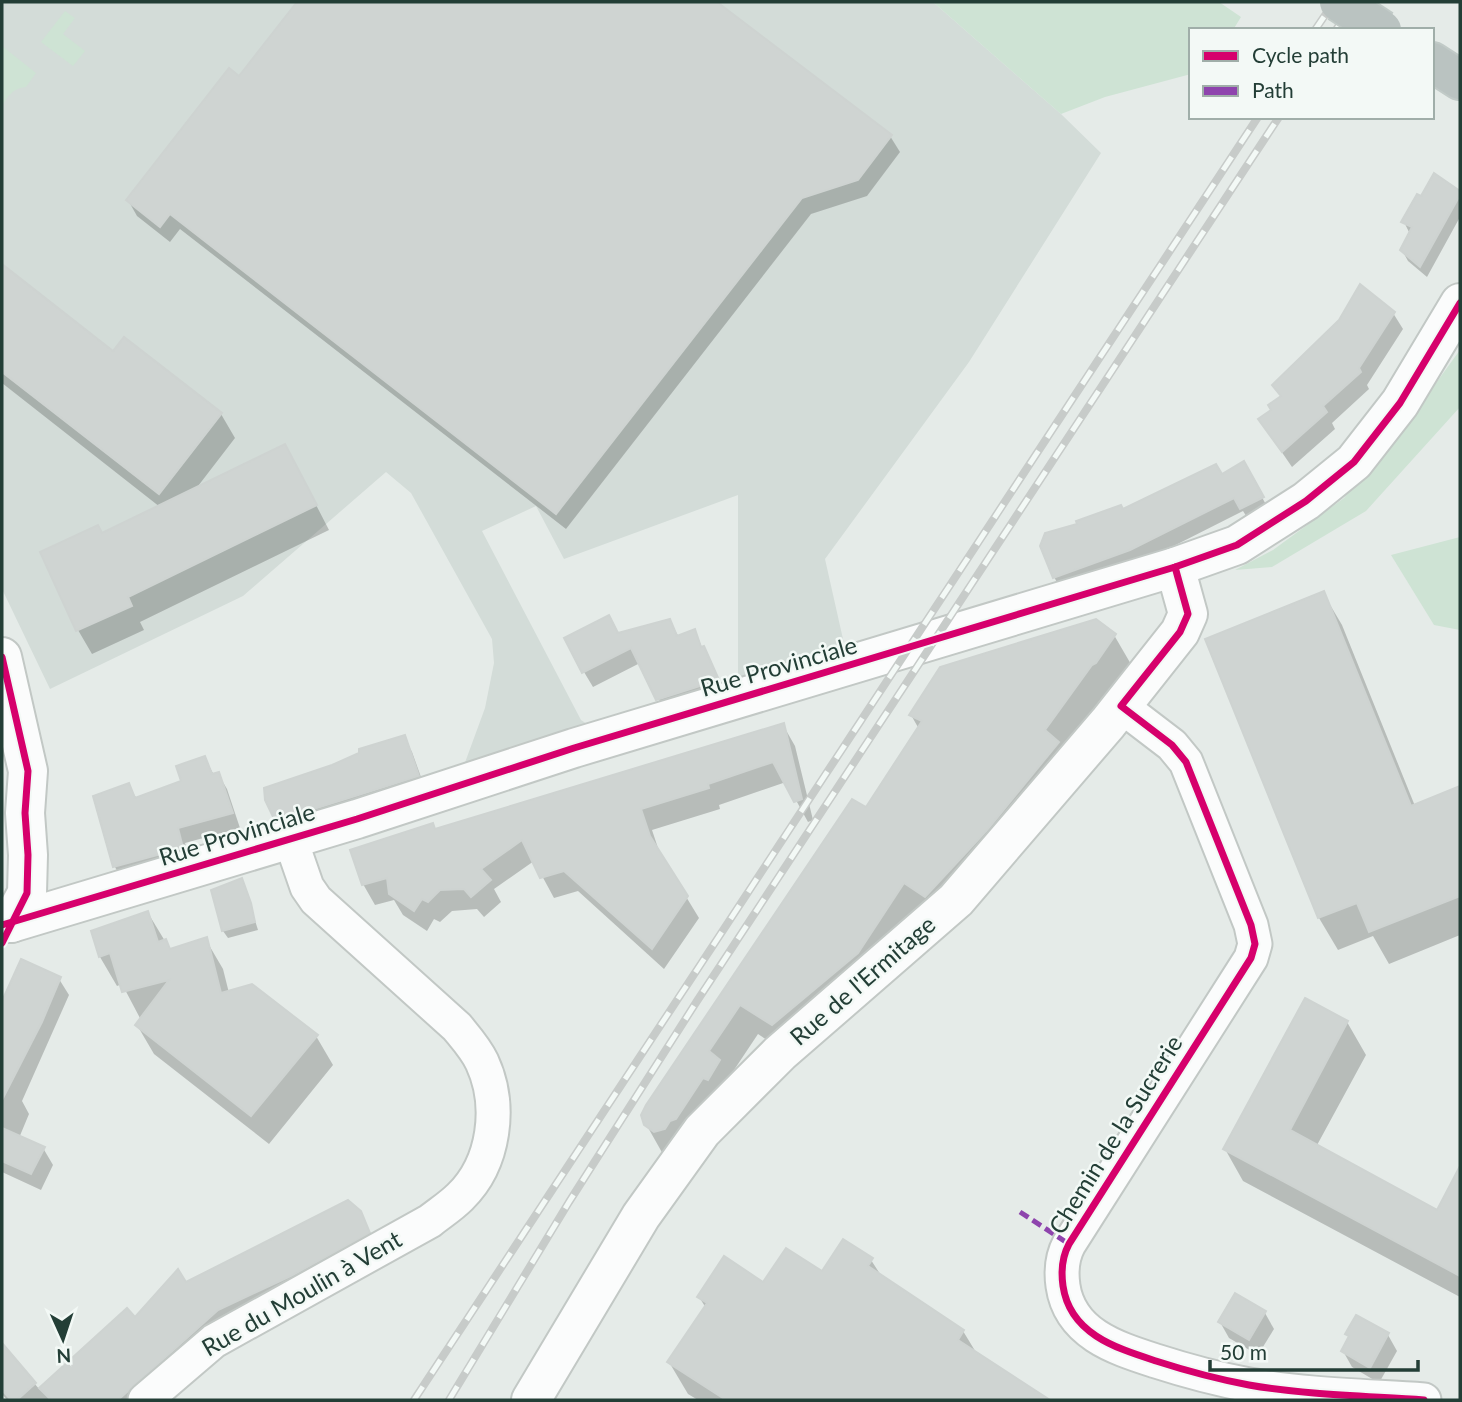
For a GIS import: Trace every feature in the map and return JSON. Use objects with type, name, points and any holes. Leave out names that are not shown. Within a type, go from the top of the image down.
[{"type":"highway","points":[[1339,2],[1379,28]]},
{"type":"highway","points":[[1434,63],[1460,80]]},
{"type":"street","name":"Rue Provinciale","points":[[4,926],[357,819],[574,748],[1175,568],[1237,545],[1306,501],[1354,462],[1400,403],[1460,303]]},
{"type":"street","name":"Rue de l'Ermitage","points":[[531,1400],[641,1216],[702,1131],[780,1053],[956,900],[1121,706],[1180,632],[1188,614],[1175,568]]},
{"type":"street","points":[[2,657],[28,771],[25,813],[27,893],[4,926]]},
{"type":"street","name":"Chemin de la Sucrerie","points":[[1121,706],[1172,745],[1186,762],[1251,925],[1255,944],[1251,958],[1069,1244],[1062,1270],[1068,1307],[1082,1325],[1108,1343],[1207,1376],[1272,1389],[1424,1400]]},
{"type":"street","points":[[2,813],[12,764],[21,743]]},
{"type":"street","name":"Rue du Moulin à Vent","points":[[145,1400],[214,1341],[430,1221],[461,1196],[477,1174],[492,1131],[493,1111],[488,1077],[472,1044],[457,1027],[316,900],[302,874],[290,838]]},
{"type":"shaded area","points":[[2,2],[933,2],[1061,114],[1101,153],[969,362],[825,559],[845,648],[738,682],[738,495],[564,559],[536,506],[482,531],[581,720],[593,728],[463,768],[485,708],[494,663],[492,639],[411,493],[386,472],[243,596],[50,689],[2,589]]},
{"type":"green space","points":[[933,2],[1219,2],[1241,17],[1234,28],[1189,28],[1189,75],[1105,97],[1061,114]]},
{"type":"green space","points":[[65,11],[75,18],[63,34],[85,51],[73,66],[41,42]]},
{"type":"green space","points":[[2,46],[36,73],[26,87],[14,91],[2,106]]},
{"type":"green space","points":[[1460,350],[1460,407],[1366,511],[1272,567],[1235,570],[1273,550],[1344,498],[1420,405]]},
{"type":"green space","points":[[1460,537],[1460,630],[1434,625],[1391,555]]},
{"type":"building","points":[[297,2],[717,2],[892,135],[858,180],[802,198],[556,514],[170,214],[160,227],[126,200],[229,68],[239,76]]},
{"type":"building","points":[[1434,173],[1460,191],[1460,195],[1420,267],[1400,250],[1412,227],[1401,222],[1417,194],[1421,196]]},
{"type":"building","points":[[2,264],[113,351],[124,337],[222,413],[159,494],[2,372]]},
{"type":"building","points":[[1360,284],[1395,312],[1359,368],[1361,372],[1323,406],[1327,412],[1282,452],[1258,419],[1271,410],[1268,405],[1281,396],[1272,385],[1339,320]]},
{"type":"building","points":[[285,444],[317,505],[128,597],[132,606],[76,631],[40,552],[98,525],[102,533]]},
{"type":"building","points":[[1244,461],[1264,497],[1240,509],[1234,498],[1130,550],[1053,578],[1040,546],[1045,533],[1077,524],[1076,521],[1121,505],[1123,509],[1216,464],[1222,474]]},
{"type":"building","points":[[1324,591],[1411,806],[1460,786],[1460,896],[1369,932],[1357,903],[1318,918],[1205,639]]},
{"type":"building","points":[[609,615],[618,633],[670,619],[677,636],[695,629],[701,647],[704,646],[719,680],[656,700],[631,648],[582,673],[564,638]]},
{"type":"building","points":[[1096,619],[1116,634],[1045,730],[1059,742],[988,829],[925,897],[904,883],[858,953],[772,1025],[740,1005],[709,1051],[720,1060],[708,1080],[703,1078],[676,1119],[670,1121],[665,1129],[654,1132],[644,1125],[641,1115],[646,1105],[852,799],[866,807],[922,721],[909,715],[940,667]]},
{"type":"building","points":[[784,723],[802,799],[794,802],[773,762],[708,784],[709,788],[641,809],[650,836],[688,896],[652,949],[564,871],[540,878],[522,840],[481,869],[491,880],[471,897],[464,889],[440,890],[428,902],[422,899],[414,911],[389,894],[387,878],[362,885],[350,850],[433,823],[435,829]]},
{"type":"building","points":[[405,735],[419,776],[275,821],[265,800],[264,788],[332,765],[359,753],[359,749]]},
{"type":"building","points":[[205,756],[212,774],[219,772],[233,813],[178,828],[183,848],[113,867],[93,796],[129,783],[135,798],[181,781],[176,766]]},
{"type":"building","points":[[242,878],[255,922],[222,931],[211,890]]},
{"type":"building","points":[[148,911],[158,942],[166,939],[170,949],[207,937],[221,993],[252,984],[318,1035],[251,1116],[135,1025],[169,980],[122,992],[110,953],[99,957],[91,931]]},
{"type":"building","points":[[21,959],[61,977],[42,1022],[2,1100],[2,1001]]},
{"type":"building","points":[[1305,998],[1348,1021],[1290,1130],[1437,1210],[1460,1166],[1460,1276],[1223,1149]]},
{"type":"building","points":[[2,1128],[45,1147],[31,1174],[2,1161]]},
{"type":"building","points":[[348,1200],[361,1211],[370,1233],[293,1275],[218,1310],[118,1400],[51,1400],[39,1388],[127,1308],[135,1317],[178,1269],[186,1282]]},
{"type":"building","points":[[843,1239],[873,1258],[868,1266],[964,1330],[958,1340],[1050,1400],[726,1400],[667,1362],[707,1303],[697,1297],[724,1256],[763,1282],[786,1248],[822,1271]]},
{"type":"building","points":[[1235,1293],[1266,1311],[1249,1340],[1218,1322]]},
{"type":"building","points":[[1356,1315],[1389,1333],[1370,1368],[1341,1351],[1349,1336],[1345,1334]]},
{"type":"building","points":[[2,1343],[36,1383],[17,1400],[11,1400],[2,1390]]},
{"type":"railway","points":[[1316,28],[1334,2]]},
{"type":"railway","points":[[1337,28],[1354,2]]},
{"type":"railway","points":[[414,1400],[1257,119]]},
{"type":"railway","points":[[449,1400],[569,1202],[697,1001],[1278,119]]},
{"type":"marked path","points":[[1020,1212],[1069,1244]]},
{"type":"cycle path","points":[[2,925],[357,819],[574,748],[1175,567],[1237,545],[1306,501],[1354,462],[1400,403],[1460,303]]},
{"type":"cycle path","points":[[1175,567],[1188,614],[1180,632],[1121,706],[1172,745],[1186,762],[1251,925],[1255,944],[1251,958],[1069,1244],[1062,1270],[1067,1302],[1075,1316],[1097,1337],[1126,1351],[1191,1371],[1237,1383],[1271,1388],[1424,1400]]},
{"type":"cycle path","points":[[2,657],[28,771],[25,813],[27,893],[2,943]]}]
